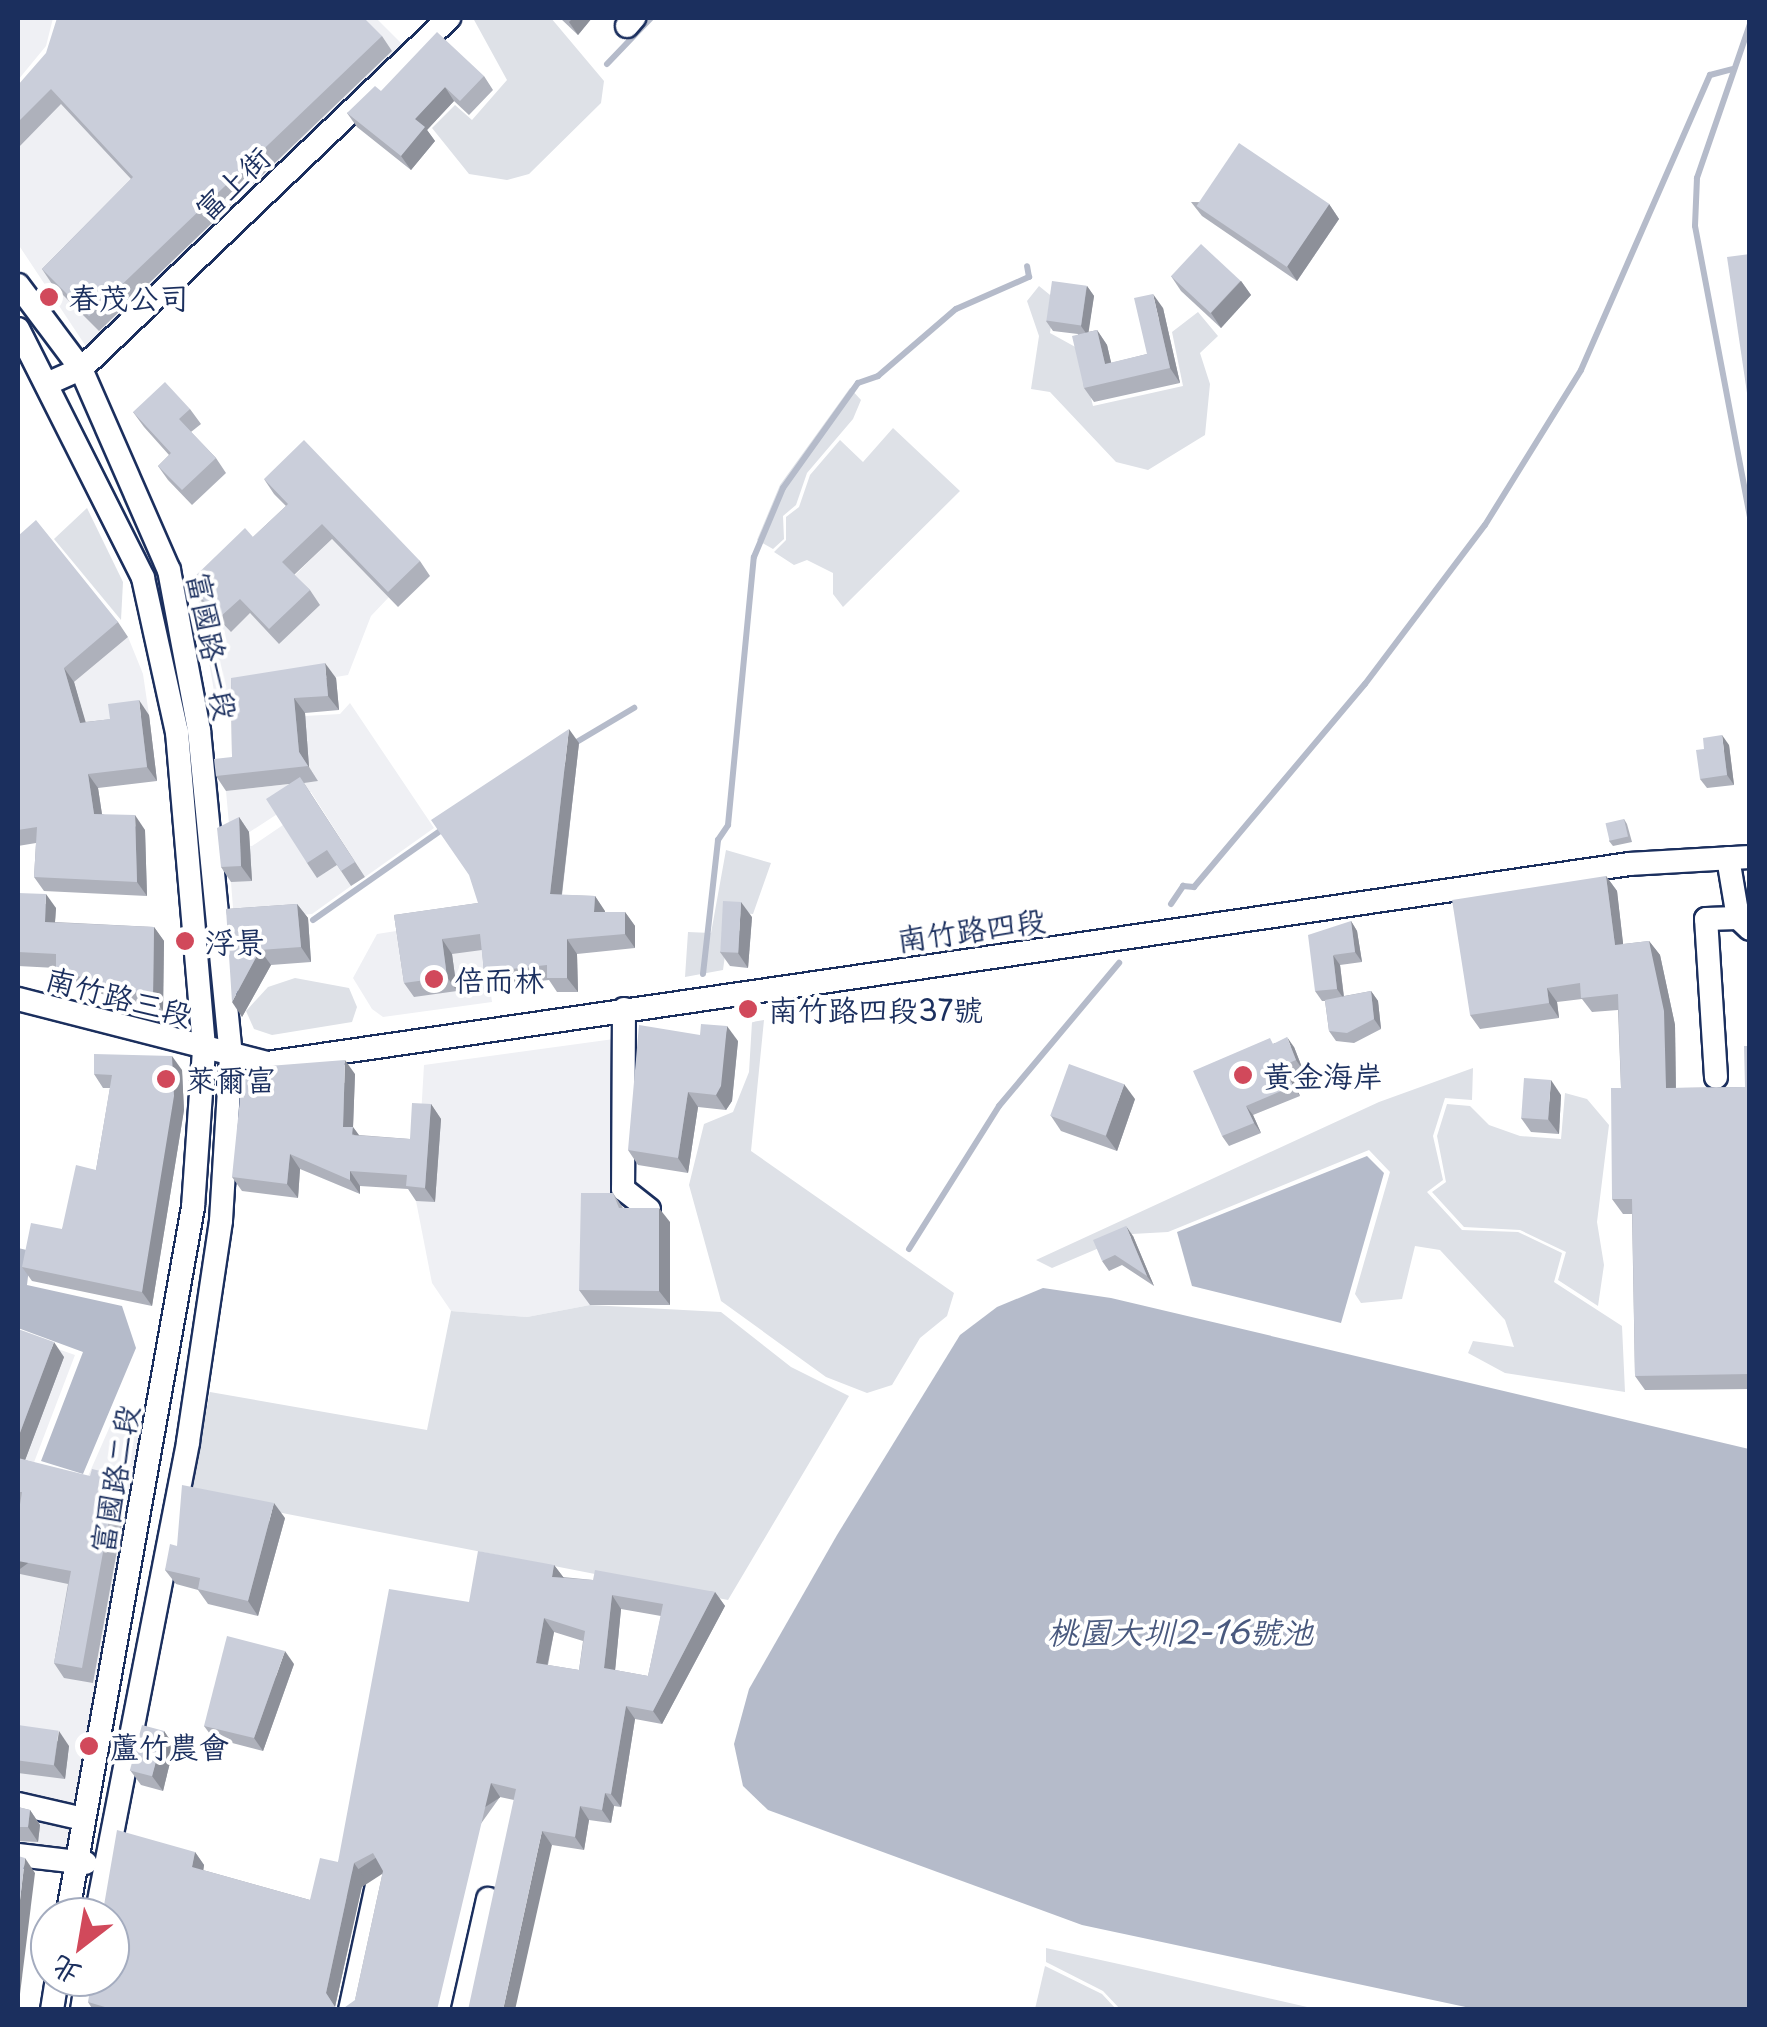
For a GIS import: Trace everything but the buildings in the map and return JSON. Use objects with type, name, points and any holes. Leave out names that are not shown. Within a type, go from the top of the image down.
[{"type":"street","name":"富上街","points":[[49,383],[81,369],[449,18]]},
{"type":"street","name":"富國路一段","points":[[18,285],[81,369],[169,570],[200,730],[231,1057]]},
{"type":"street","name":"富國路一段","points":[[18,329],[49,383],[142,578],[177,732],[204,1050]]},
{"type":"street","name":"南竹路四段","points":[[204,1050],[267,1063],[1629,864],[1739,857]]},
{"type":"street","points":[[1716,1078],[1706,919],[1744,924],[1739,857]]},
{"type":"street","name":"南竹路三段","points":[[18,999],[204,1050]]},
{"type":"street","points":[[624,1009],[624,1189],[648,1209]]},
{"type":"street","name":"富國路二段","points":[[70,1897],[194,1207],[204,1050]]},
{"type":"street","points":[[99,1897],[188,1443],[221,1220],[231,1057]]},
{"type":"street","points":[[18,1804],[83,1819]]},
{"type":"street","points":[[18,1855],[104,1865]]},
{"type":"street","points":[[350,2010],[378,1882]]},
{"type":"street","points":[[463,2010],[488,1898]]},
{"type":"shaded area","points":[[18,18],[53,18],[46,46],[18,80]]},
{"type":"shaded area","points":[[67,18],[376,18],[402,44],[87,348],[18,244],[18,97],[35,82]]},
{"type":"shaded area","points":[[473,18],[551,18],[604,81],[601,103],[529,174],[507,180],[469,174],[432,128],[455,105],[472,120],[507,80]]},
{"type":"shaded area","points":[[1039,286],[1055,299],[1050,333],[1079,349],[1093,406],[1183,386],[1172,332],[1198,312],[1218,336],[1200,353],[1210,384],[1205,435],[1148,470],[1116,462],[1050,392],[1031,389],[1039,336],[1027,301]]},
{"type":"shaded area","points":[[850,388],[861,400],[853,419],[807,473],[796,505],[783,516],[784,539],[773,549],[757,540],[780,485]]},
{"type":"shaded area","points":[[893,428],[960,491],[843,607],[833,594],[833,573],[807,560],[794,565],[774,552],[786,540],[786,517],[799,507],[810,475],[840,440],[863,462]]},
{"type":"shaded area","points":[[87,508],[123,582],[121,620],[54,539]]},
{"type":"shaded area","points":[[332,539],[389,597],[371,616],[348,675],[215,697],[198,598],[230,631],[250,613],[280,644],[293,577]]},
{"type":"shaded area","points":[[128,637],[143,674],[149,715],[96,736],[50,702]]},
{"type":"shaded area","points":[[350,703],[434,828],[365,877],[311,792],[245,835],[229,824],[226,791],[317,781],[308,765],[305,716],[340,714]]},
{"type":"shaded area","points":[[283,825],[318,877],[337,865],[351,886],[312,914],[234,921],[228,843],[252,846]]},
{"type":"shaded area","points":[[726,850],[771,863],[753,914],[731,912],[723,970],[685,977],[688,932],[711,933]]},
{"type":"shaded area","points":[[480,918],[492,1002],[383,1017],[372,1009],[353,978],[377,934]]},
{"type":"shaded area","points":[[295,978],[349,988],[357,1007],[352,1022],[272,1035],[254,1029],[246,1011],[268,987]]},
{"type":"shaded area","points":[[764,1020],[751,1151],[954,1293],[947,1316],[920,1338],[892,1385],[867,1393],[826,1377],[721,1301],[689,1185],[704,1124],[733,1112],[749,1072],[752,1022]]},
{"type":"shaded area","points":[[614,1039],[615,1208],[590,1305],[527,1317],[451,1311],[432,1283],[416,1201],[424,1065]]},
{"type":"shaded area","points":[[1473,1068],[1472,1100],[1445,1098],[1433,1136],[1443,1180],[1427,1192],[1462,1230],[1518,1232],[1562,1253],[1554,1282],[1622,1326],[1625,1392],[1505,1373],[1468,1353],[1473,1341],[1514,1347],[1505,1320],[1440,1250],[1415,1246],[1402,1299],[1361,1303],[1355,1294],[1390,1172],[1369,1150],[1168,1232],[1132,1234],[1052,1268],[1036,1260],[1379,1102]]},
{"type":"shaded area","points":[[1565,1093],[1587,1099],[1609,1125],[1597,1222],[1604,1265],[1598,1306],[1558,1280],[1566,1252],[1520,1230],[1464,1227],[1432,1192],[1446,1182],[1437,1136],[1447,1104],[1470,1106],[1489,1125],[1520,1136],[1561,1139]]},
{"type":"shaded area","points":[[590,1305],[721,1312],[791,1367],[849,1396],[728,1600],[190,1495],[210,1392],[427,1430],[451,1311],[527,1317]]},
{"type":"shaded area","points":[[18,1335],[75,1355],[33,1465],[85,1483],[114,1417],[142,1428],[64,1860],[18,1854]]},
{"type":"shaded area","points":[[1046,1948],[1316,2009],[1120,2009],[1103,1991],[1046,1962]]},
{"type":"shaded area","points":[[1045,1966],[1102,1994],[1116,2009],[1035,2009]]},
{"type":"water","points":[[1367,1156],[1384,1173],[1341,1323],[1192,1286],[1177,1232]]},
{"type":"water","points":[[18,1248],[31,1251],[27,1285],[122,1306],[136,1348],[83,1474],[41,1461],[83,1352],[18,1328]]},
{"type":"water","name":"桃園大圳2-16號池","points":[[1043,1288],[1111,1298],[1749,1449],[1749,2009],[1475,2009],[1082,1925],[768,1810],[743,1786],[734,1744],[749,1689],[837,1535],[960,1335],[997,1307]]},
{"type":"waterway","points":[[607,64],[651,18]]},
{"type":"waterway","points":[[1750,24],[1697,178],[1695,226],[1750,517]]},
{"type":"waterway","points":[[1171,904],[1183,886],[1194,887],[1365,684],[1485,525],[1581,370],[1710,75],[1732,69]]},
{"type":"waterway","points":[[703,974],[718,840],[728,825],[754,557],[783,488],[858,383],[878,376],[956,309],[1029,277],[1027,266]]},
{"type":"waterway","points":[[1750,681],[1750,791]]},
{"type":"waterway","points":[[575,743],[634,708]]},
{"type":"waterway","points":[[313,920],[443,829]]},
{"type":"waterway","points":[[909,1249],[999,1106],[1119,963]]},
{"type":"place","name":"春茂公司","points":[[49,297]]},
{"type":"place","name":"浮景","points":[[185,941]]},
{"type":"place","name":"倍而林","points":[[434,979]]},
{"type":"place","name":"南竹路四段37號","points":[[748,1009]]},
{"type":"place","name":"黃金海岸","points":[[1243,1075]]},
{"type":"place","name":"萊爾富","points":[[166,1079]]},
{"type":"place","name":"蘆竹農會","points":[[89,1746]]}]
